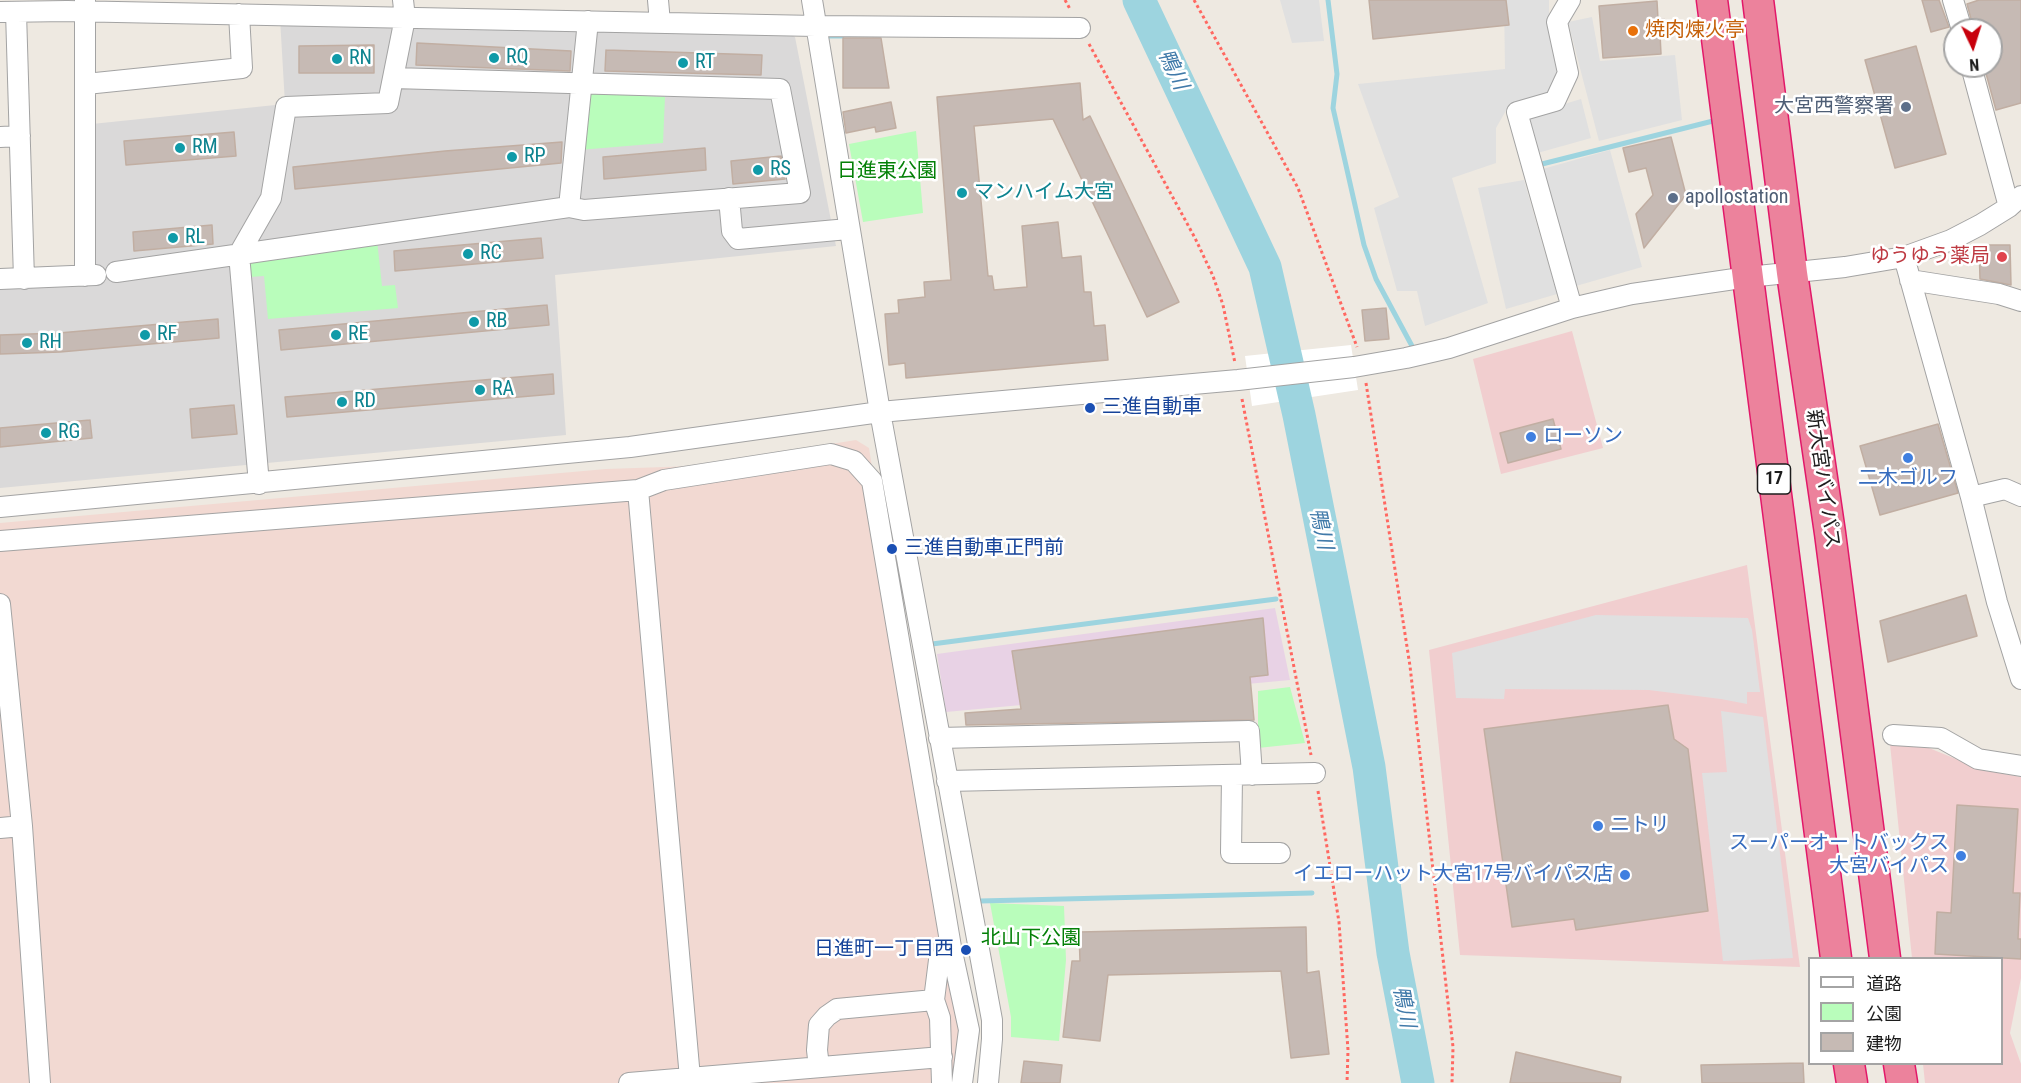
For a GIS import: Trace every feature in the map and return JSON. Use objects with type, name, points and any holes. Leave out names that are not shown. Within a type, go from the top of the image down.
[{"type":"highway","name":"17","points":[[1712,0],[1836,957]]},
{"type":"highway","name":"新大宮バイパス","points":[[1758,0],[1792,273],[1832,545],[1885,957]]},
{"type":"highway","points":[[1849,1065],[1852,1083]]},
{"type":"highway","points":[[1899,1065],[1902,1083]]},
{"type":"street","points":[[658,0],[660,23]]},
{"type":"street","points":[[812,0],[879,412],[992,1020],[988,1083]]},
{"type":"street","points":[[1570,0],[1557,22],[1568,73],[1560,92],[1555,101],[1517,112],[1572,308]]},
{"type":"street","points":[[1953,0],[1958,18]]},
{"type":"street","points":[[24,279],[20,136],[4,9],[85,6],[239,14],[404,9],[588,21],[1080,28]]},
{"type":"street","points":[[0,279],[91,276],[85,6]]},
{"type":"street","points":[[259,484],[239,254],[271,198],[286,107],[388,103],[404,9]]},
{"type":"street","points":[[86,84],[243,68],[239,14]]},
{"type":"street","points":[[569,207],[588,21]]},
{"type":"street","points":[[116,272],[569,207],[584,210],[800,193],[780,89],[393,78]]},
{"type":"street","points":[[0,507],[259,484],[673,442],[879,412],[1243,379],[1359,366],[1449,348],[1572,308],[1632,294],[1748,277],[1845,267],[1904,257],[1951,240],[1980,225],[2015,201],[1975,78]]},
{"type":"street","points":[[0,137],[20,136]]},
{"type":"street","points":[[729,198],[732,231],[738,239],[848,229]]},
{"type":"street","points":[[1904,257],[1971,497],[1997,602],[2021,679]]},
{"type":"street","points":[[1910,280],[1999,294],[2021,301]]},
{"type":"street","points":[[0,541],[638,490],[664,480],[831,454],[854,461],[872,481],[951,947],[969,1030],[962,1083]]},
{"type":"street","points":[[1971,497],[2006,489],[2021,496]]},
{"type":"street","points":[[638,490],[690,1078]]},
{"type":"street","points":[[0,604],[4,683],[22,826],[40,1083]]},
{"type":"street","points":[[939,738],[1249,731],[1252,775]]},
{"type":"street","points":[[1893,735],[1941,738],[1978,759],[2021,766]]},
{"type":"street","points":[[947,782],[1315,773]]},
{"type":"street","points":[[1232,776],[1231,853],[1280,853]]},
{"type":"street","points":[[0,828],[22,826]]},
{"type":"street","points":[[942,1083],[940,1018],[934,1000],[939,960],[951,947]]},
{"type":"street","points":[[807,1073],[817,1050],[819,1025],[837,1009],[934,1000]]},
{"type":"street","points":[[629,1083],[807,1073],[942,1057]]},
{"type":"path","points":[[1065,0],[1195,238],[1213,276],[1243,379],[1315,773],[1339,922],[1348,1050],[1347,1083]]},
{"type":"path","points":[[1194,0],[1298,188],[1359,366],[1410,666],[1453,1047],[1452,1083]]},
{"type":"shaded area","points":[[1280,0],[1319,0],[1324,41],[1292,43]]},
{"type":"shaded area","points":[[1504,0],[1549,0],[1549,35],[1562,74],[1552,92],[1508,107],[1496,128],[1496,163],[1452,178],[1488,303],[1425,326],[1417,291],[1397,291],[1374,208],[1399,197],[1358,84],[1505,69]]},
{"type":"shaded area","points":[[1592,17],[1600,61],[1675,55],[1682,120],[1599,141],[1568,22]]},
{"type":"shaded area","points":[[280,18],[784,30],[795,37],[836,246],[555,275],[566,435],[0,488],[0,287],[94,286],[92,124],[285,104]]},
{"type":"shaded area","points":[[1581,99],[1591,138],[1534,154],[1525,116]]},
{"type":"shaded area","points":[[1610,150],[1642,267],[1569,288],[1539,170]]},
{"type":"shaded area","points":[[1524,180],[1557,294],[1506,309],[1478,188]]},
{"type":"shaded area","points":[[1572,331],[1603,448],[1501,474],[1473,359]]},
{"type":"shaded area","points":[[856,440],[869,448],[969,1083],[0,1083],[0,523],[606,469],[694,466]]},
{"type":"shaded area","points":[[1747,565],[1800,967],[1460,955],[1429,650]]},
{"type":"shaded area","points":[[1275,608],[1290,680],[946,712],[937,654]]},
{"type":"shaded area","points":[[1596,615],[1748,618],[1752,630],[1760,692],[1747,692],[1747,704],[1649,690],[1505,689],[1504,699],[1456,698],[1452,653]]},
{"type":"shaded area","points":[[1721,711],[1763,717],[1793,958],[1723,961],[1702,773],[1727,772]]},
{"type":"shaded area","name":"スーパーオートバックス 大宮バイパス","points":[[1890,744],[1929,748],[1983,770],[2021,777],[2021,978],[2010,1033],[2021,1064],[2021,1083],[1925,1083],[1923,1065],[2003,1065],[2003,957],[1912,957]]},
{"type":"green space","points":[[585,93],[665,97],[663,143],[579,150]]},
{"type":"green space","name":"日進東公園","points":[[916,131],[923,213],[863,222],[849,144]]},
{"type":"green space","points":[[377,240],[382,286],[395,285],[398,308],[268,319],[264,276],[250,277],[249,257]]},
{"type":"green space","points":[[1290,687],[1305,743],[1258,748],[1258,691]]},
{"type":"green space","name":"北山下公園","points":[[990,903],[1064,906],[1066,960],[1059,1041],[1011,1037],[1011,1017]]},
{"type":"pier","points":[[1351,345],[1358,390],[1252,406],[1245,356]]},
{"type":"building","points":[[1369,0],[1506,0],[1509,25],[1373,39]]},
{"type":"building","points":[[1922,0],[1939,0],[1946,18],[1943,18],[1943,29],[1931,32]]},
{"type":"building","points":[[1979,0],[2021,0],[2021,103],[1996,110],[1987,78],[2003,78],[2003,18],[1971,18],[1967,4]]},
{"type":"building","points":[[1657,1],[1658,19],[1664,19],[1665,34],[1660,34],[1661,54],[1603,58],[1599,6]]},
{"type":"building","points":[[843,38],[881,38],[889,88],[843,88]]},
{"type":"building","name":"RQ","points":[[417,43],[571,51],[570,71],[416,65]]},
{"type":"building","name":"RN","points":[[374,45],[374,73],[299,73],[299,46]]},
{"type":"building","name":"大宮西警察署","points":[[1916,46],[1946,154],[1895,168],[1865,60]]},
{"type":"building","name":"RT","points":[[606,50],[762,55],[761,75],[605,71]]},
{"type":"building","points":[[1080,83],[1083,120],[1090,116],[1179,302],[1147,317],[1053,119],[974,126],[988,276],[992,276],[994,290],[1027,287],[1022,226],[1058,222],[1062,258],[1081,256],[1084,292],[1091,292],[1094,326],[1105,325],[1108,360],[906,378],[905,363],[889,365],[885,314],[899,313],[898,300],[925,297],[924,282],[951,280],[937,97]]},
{"type":"building","points":[[891,102],[896,128],[876,132],[875,127],[846,133],[843,112]]},
{"type":"building","name":"RM","points":[[234,132],[236,156],[126,165],[124,141]]},
{"type":"building","points":[[1671,137],[1686,195],[1644,248],[1636,214],[1653,195],[1646,168],[1629,172],[1623,148]]},
{"type":"building","points":[[562,142],[561,163],[295,189],[293,167],[445,151]]},
{"type":"building","points":[[705,148],[706,170],[604,179],[603,157]]},
{"type":"building","name":"RS","points":[[781,156],[785,179],[733,184],[731,161]]},
{"type":"building","name":"RL","points":[[212,225],[213,244],[134,251],[133,232]]},
{"type":"building","name":"RC","points":[[541,238],[543,258],[395,271],[394,251]]},
{"type":"building","points":[[1979,245],[2010,245],[2011,285],[1980,279]]},
{"type":"building","points":[[547,305],[549,325],[281,350],[279,330]]},
{"type":"building","points":[[1386,308],[1389,339],[1365,341],[1362,310]]},
{"type":"building","name":"RF","points":[[218,319],[219,338],[60,352],[0,354],[0,335],[59,333]]},
{"type":"building","points":[[553,374],[554,394],[287,417],[285,397]]},
{"type":"building","points":[[234,405],[237,434],[192,438],[190,409]]},
{"type":"building","points":[[1553,419],[1561,449],[1508,463],[1500,433]]},
{"type":"building","name":"RG","points":[[90,420],[92,438],[0,447],[0,428]]},
{"type":"building","points":[[1938,424],[1958,493],[1880,515],[1860,446]]},
{"type":"building","points":[[1966,595],[1977,636],[1888,662],[1880,621]]},
{"type":"building","points":[[1263,618],[1268,675],[1250,677],[1254,720],[966,725],[965,713],[1021,709],[1012,651]]},
{"type":"building","points":[[1668,705],[1674,739],[1688,749],[1708,911],[1576,930],[1574,919],[1512,927],[1484,729]]},
{"type":"building","points":[[1957,805],[2018,809],[2013,893],[2020,893],[2018,939],[2021,939],[2021,959],[1935,954],[1937,912],[1951,913]]},
{"type":"building","points":[[1306,927],[1307,973],[1319,971],[1329,1054],[1291,1058],[1281,971],[1108,975],[1100,1041],[1063,1037],[1072,961],[1080,961],[1079,932]]},
{"type":"building","points":[[1516,1052],[1621,1077],[1620,1083],[1510,1083]]},
{"type":"building","points":[[1024,1061],[1062,1065],[1060,1083],[1021,1083]]},
{"type":"building","points":[[1803,1063],[1804,1083],[1702,1083],[1701,1065]]},
{"type":"waterway","name":"鴨川","points":[[1139,0],[1265,267],[1299,415],[1369,767],[1393,953],[1418,1083]]},
{"type":"waterway","points":[[1328,0],[1337,74],[1333,108],[1364,245],[1376,279],[1412,346]]},
{"type":"waterway","points":[[826,36],[842,36]]},
{"type":"waterway","points":[[1538,165],[1717,120]]},
{"type":"waterway","points":[[932,644],[1276,599]]},
{"type":"waterway","points":[[980,901],[1312,893]]},
{"type":"place","name":"焼肉煉火亭","points":[[1633,31]]},
{"type":"place","name":"RQ","points":[[494,58]]},
{"type":"place","name":"RN","points":[[337,59]]},
{"type":"place","name":"RT","points":[[683,63]]},
{"type":"place","name":"大宮西警察署","points":[[1906,107]]},
{"type":"place","name":"RM","points":[[180,148]]},
{"type":"place","name":"RP","points":[[512,157]]},
{"type":"place","name":"RS","points":[[758,170]]},
{"type":"place","name":"マンハイム大宮","points":[[962,193]]},
{"type":"place","name":"apollostation","points":[[1673,198]]},
{"type":"place","name":"RL","points":[[173,238]]},
{"type":"place","name":"RC","points":[[468,254]]},
{"type":"place","name":"ゆうゆう薬局","points":[[2002,257]]},
{"type":"place","name":"RB","points":[[474,322]]},
{"type":"place","name":"RF","points":[[145,335]]},
{"type":"place","name":"RE","points":[[336,335]]},
{"type":"place","name":"RH","points":[[27,343]]},
{"type":"place","name":"RA","points":[[480,390]]},
{"type":"place","name":"RD","points":[[342,402]]},
{"type":"place","name":"三進自動車","points":[[1090,408]]},
{"type":"place","name":"RG","points":[[46,433]]},
{"type":"place","name":"ローソン","points":[[1531,437]]},
{"type":"place","name":"二木ゴルフ","points":[[1908,458]]},
{"type":"place","name":"三進自動車正門前","points":[[892,549]]},
{"type":"place","name":"ニトリ","points":[[1598,826]]},
{"type":"place","name":"スーパーオートバックス 大宮バイパス","points":[[1961,856]]},
{"type":"place","name":"イエローハット大宮17号バイパス店","points":[[1625,875]]},
{"type":"place","name":"日進町一丁目西","points":[[966,950]]}]
